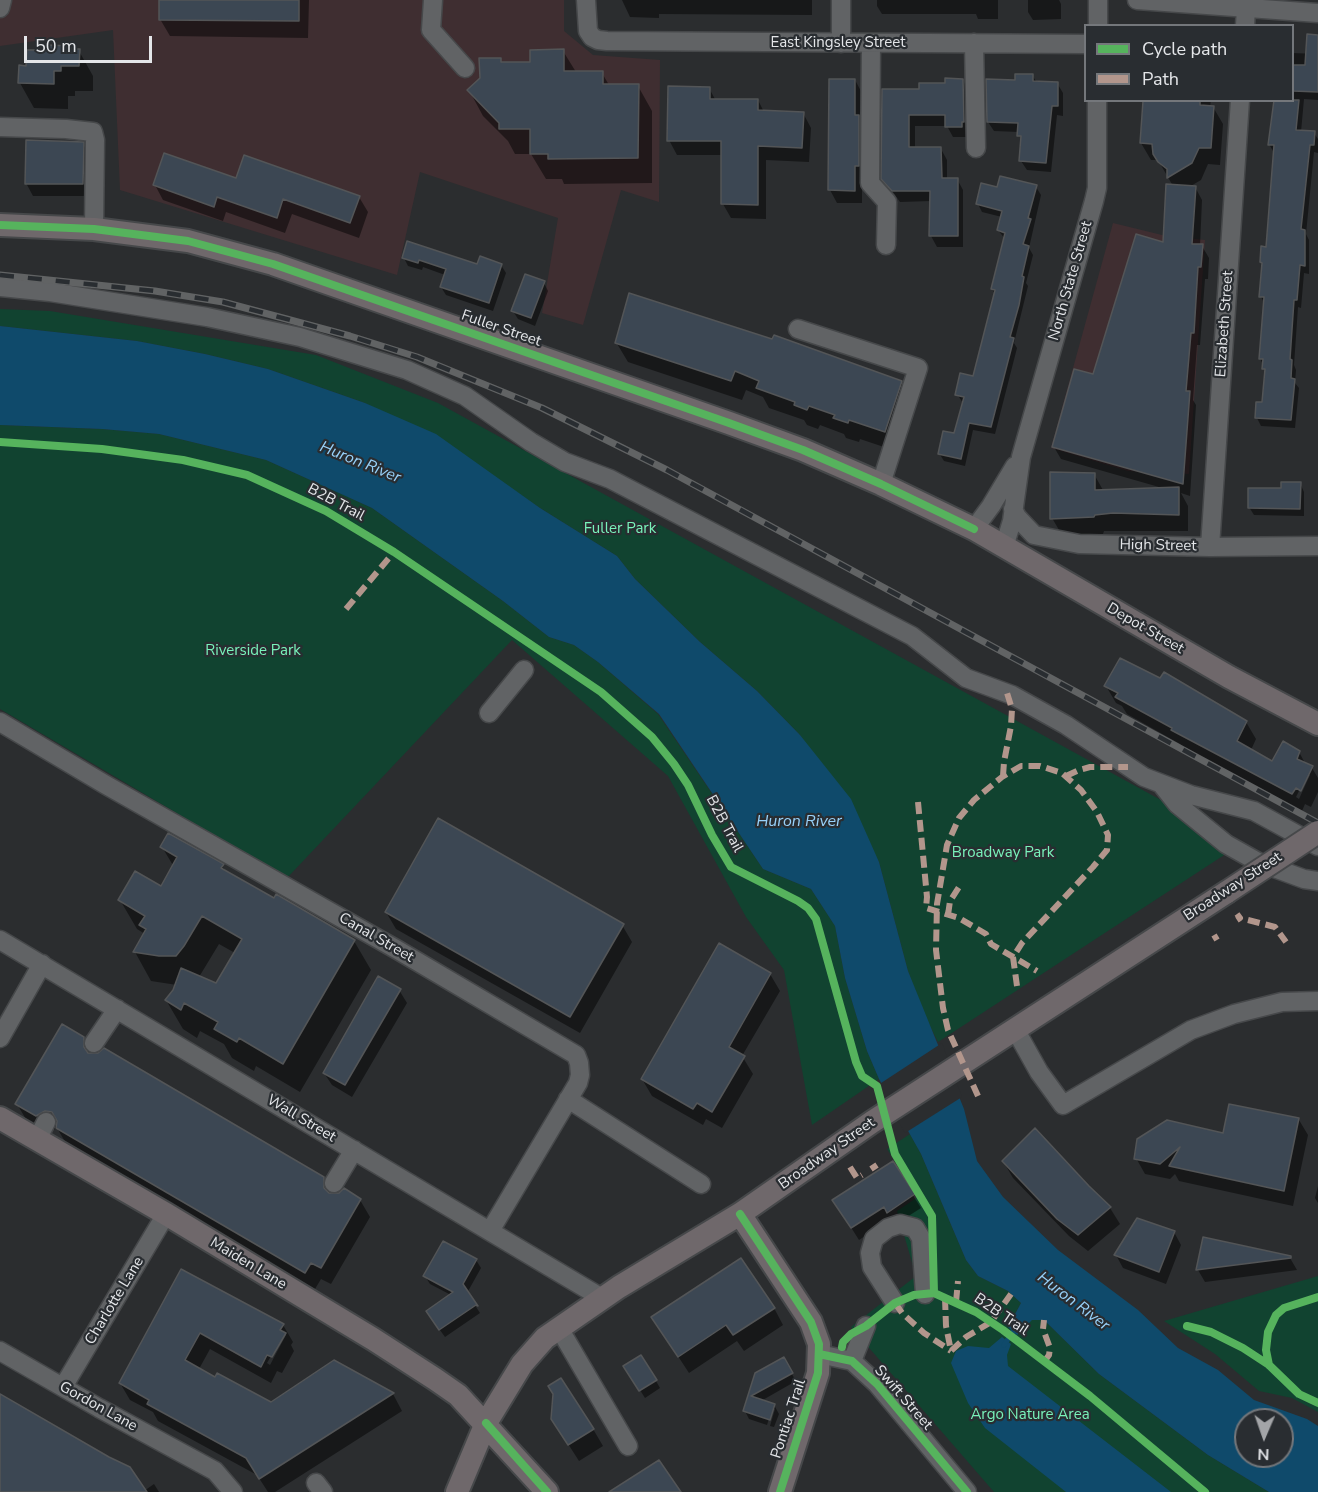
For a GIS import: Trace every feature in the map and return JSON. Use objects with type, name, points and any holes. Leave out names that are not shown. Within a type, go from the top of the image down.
[{"type":"main road","name":"Fuller Street","points":[[0,225],[94,229],[188,241],[273,264],[803,450],[881,484],[974,529]]},
{"type":"main road","name":"Depot Street","points":[[974,529],[1219,672],[1318,724]]},
{"type":"main road","name":"Broadway Street","points":[[457,1492],[486,1423],[522,1364],[546,1338],[602,1298],[740,1214],[872,1122],[1318,832]]},
{"type":"main road","name":"Maiden Lane","points":[[0,1118],[41,1131],[166,1214],[435,1379],[458,1395],[486,1423],[547,1492]]},
{"type":"main road","points":[[740,1214],[811,1322],[819,1344],[819,1354]]},
{"type":"main road","name":"Pontiac Trail","points":[[780,1492],[814,1386],[819,1354]]},
{"type":"street","points":[[0,8],[2,0]]},
{"type":"street","points":[[433,0],[431,30],[465,68]]},
{"type":"street","name":"East Kingsley Street","points":[[586,0],[588,31],[597,40],[607,41],[1084,44]]},
{"type":"street","points":[[841,0],[841,43]]},
{"type":"street","points":[[1098,0],[1098,24]]},
{"type":"street","points":[[1137,0],[1318,13]]},
{"type":"street","points":[[1245,24],[1246,7]]},
{"type":"street","points":[[871,43],[870,183],[887,202],[886,245]]},
{"type":"street","points":[[974,43],[976,148]]},
{"type":"street","name":"North State Street","points":[[1021,457],[1094,201],[1097,102]]},
{"type":"street","name":"Elizabeth Street","points":[[1210,547],[1240,102]]},
{"type":"street","points":[[0,127],[93,132],[95,140],[94,229]]},
{"type":"street","points":[[0,287],[50,292],[207,317],[300,337],[407,370],[465,396],[531,442],[565,462],[610,479],[912,636],[966,678],[1012,695],[1066,725],[1144,777],[1191,795],[1254,812],[1318,846]]},
{"type":"street","points":[[798,329],[918,368],[881,484]]},
{"type":"street","points":[[1004,547],[1012,521],[1021,457]]},
{"type":"street","points":[[974,529],[1021,457]]},
{"type":"street","name":"High Street","points":[[1013,509],[1017,518],[1034,535],[1079,544],[1210,547],[1318,546]]},
{"type":"street","points":[[489,713],[524,670]]},
{"type":"street","name":"Canal Street","points":[[0,722],[576,1055],[580,1075],[490,1231]]},
{"type":"street","points":[[1162,784],[1177,804],[1226,844],[1258,862],[1305,879],[1318,881]]},
{"type":"street","name":"Wall Street","points":[[0,940],[602,1298]]},
{"type":"street","points":[[0,1038],[42,964]]},
{"type":"street","points":[[1015,1029],[1039,1072],[1063,1106],[1191,1030],[1234,1014],[1282,1002],[1318,1001]]},
{"type":"street","points":[[94,1043],[117,1009]]},
{"type":"street","points":[[568,1099],[701,1184]]},
{"type":"street","points":[[334,1183],[354,1150]]},
{"type":"street","name":"Charlotte Lane","points":[[63,1387],[166,1214]]},
{"type":"street","points":[[896,1303],[872,1267],[870,1253],[874,1239],[888,1228],[900,1224],[915,1228],[921,1238],[925,1294]]},
{"type":"street","points":[[852,1361],[866,1326]]},
{"type":"street","points":[[560,1328],[628,1446]]},
{"type":"street","name":"Gordon Lane","points":[[0,1351],[215,1471],[233,1492]]},
{"type":"street","name":"Swift Street","points":[[819,1354],[852,1361],[877,1384],[967,1492]]},
{"type":"street","name":"Gordon Lane","points":[[198,1462],[220,1492]]},
{"type":"shaded area","points":[[0,0],[564,0],[564,31],[593,55],[660,60],[659,202],[621,190],[583,325],[542,313],[558,218],[420,172],[397,275],[120,190],[113,30],[0,46]]},
{"type":"shaded area","points":[[1113,223],[1162,235],[1205,240],[1189,474],[1128,471],[1051,448]]},
{"type":"green space","name":"Broadway Park","points":[[0,309],[50,311],[316,355],[438,403],[1241,844],[938,1042],[925,1016],[908,971],[879,862],[800,735],[757,691],[700,642],[635,579],[617,556],[500,481],[365,403],[268,369],[205,354],[137,341],[0,326]]},
{"type":"green space","name":"Riverside Park","points":[[0,425],[159,434],[266,460],[372,508],[503,601],[549,637],[574,645],[598,662],[658,714],[763,869],[811,889],[835,926],[845,978],[867,1051],[879,1079],[812,1125],[784,970],[746,917],[668,776],[512,640],[287,878],[0,709]]},
{"type":"green space","name":"Argo Nature Area","points":[[910,1134],[921,1154],[966,1260],[978,1276],[1008,1291],[1021,1303],[1008,1326],[1032,1320],[1044,1320],[1099,1374],[1208,1455],[1269,1492],[994,1492],[851,1327],[916,1276],[897,1211],[918,1197],[887,1149]]},
{"type":"green space","points":[[1318,1276],[1318,1412],[1292,1398],[1259,1391],[1215,1354],[1164,1321]]},
{"type":"water","name":"Huron River","points":[[0,326],[137,341],[205,354],[268,369],[365,403],[436,434],[540,508],[617,556],[635,579],[700,642],[757,691],[800,735],[851,799],[879,862],[908,971],[964,1109],[977,1161],[1003,1197],[1058,1250],[1138,1310],[1178,1348],[1218,1370],[1254,1400],[1276,1408],[1234,1408],[1234,1468],[1294,1468],[1294,1414],[1318,1426],[1318,1492],[1269,1492],[1208,1455],[1099,1374],[1044,1320],[1032,1320],[1017,1335],[1008,1327],[1021,1303],[1008,1291],[978,1276],[966,1260],[921,1154],[879,1079],[867,1051],[845,978],[835,926],[811,889],[763,869],[659,714],[598,662],[574,645],[549,637],[503,601],[372,508],[266,460],[159,434],[0,425]]},
{"type":"water","points":[[1002,1337],[1011,1344],[1007,1355],[1008,1366],[1171,1492],[1066,1492],[985,1428],[968,1403],[951,1363],[956,1351],[968,1346],[989,1348]]},
{"type":"pier","points":[[942,1043],[962,1097],[905,1133],[878,1085]]},
{"type":"building","points":[[159,0],[299,0],[299,21],[159,20]]},
{"type":"building","points":[[1307,34],[1318,35],[1318,92],[1294,91],[1294,65],[1305,65]]},
{"type":"building","points":[[48,45],[71,46],[71,49],[80,49],[79,66],[61,66],[61,71],[54,71],[54,84],[18,83],[19,65],[26,66],[27,50],[48,50]]},
{"type":"building","points":[[564,49],[564,71],[603,71],[603,84],[639,84],[638,158],[548,159],[548,154],[530,154],[530,129],[499,129],[499,123],[467,90],[480,78],[479,58],[501,58],[501,62],[530,62],[530,50]]},
{"type":"building","points":[[1015,74],[1033,74],[1033,81],[1058,82],[1058,106],[1052,106],[1046,163],[1019,161],[1021,136],[1017,136],[1018,123],[987,122],[986,79],[1015,80]]},
{"type":"building","points":[[945,78],[963,79],[964,122],[962,122],[962,127],[945,127],[945,115],[909,115],[909,147],[941,147],[942,178],[958,178],[958,236],[929,236],[930,191],[892,191],[881,179],[882,89],[919,89],[919,83],[945,83]]},
{"type":"building","points":[[829,79],[855,79],[855,115],[859,115],[859,166],[855,166],[855,191],[828,190]]},
{"type":"building","points":[[668,86],[710,87],[710,99],[758,99],[758,110],[804,112],[802,148],[758,146],[758,205],[721,204],[721,141],[667,141]]},
{"type":"building","points":[[1299,100],[1296,130],[1315,131],[1314,145],[1310,145],[1301,229],[1305,230],[1305,266],[1300,265],[1297,300],[1294,300],[1290,359],[1292,360],[1291,378],[1295,379],[1291,420],[1255,418],[1256,402],[1262,402],[1265,369],[1262,369],[1263,359],[1259,359],[1264,297],[1259,297],[1261,246],[1266,247],[1274,145],[1268,145],[1274,102]]},
{"type":"building","points":[[1143,102],[1200,102],[1200,105],[1214,106],[1211,148],[1199,148],[1192,163],[1167,178],[1167,169],[1158,162],[1153,154],[1152,144],[1140,143]]},
{"type":"building","points":[[26,140],[84,142],[83,184],[25,184]]},
{"type":"building","points":[[164,153],[236,178],[244,155],[360,196],[350,223],[283,199],[277,218],[217,197],[214,207],[153,185]]},
{"type":"building","points":[[1000,176],[1037,185],[1028,218],[1031,219],[1023,244],[1029,246],[1022,276],[1024,277],[1019,305],[1010,337],[1014,338],[991,427],[969,423],[961,459],[938,454],[943,431],[954,433],[964,397],[955,395],[960,373],[973,376],[995,290],[991,289],[1005,233],[997,230],[1002,211],[976,204],[981,183],[997,187]]},
{"type":"building","points":[[1166,184],[1196,186],[1192,244],[1203,244],[1201,267],[1198,267],[1194,333],[1191,333],[1186,391],[1190,391],[1183,484],[1052,447],[1074,369],[1093,374],[1136,234],[1163,242]]},
{"type":"building","points":[[407,241],[477,264],[480,256],[502,264],[489,303],[440,287],[446,269],[419,260],[418,263],[402,258]]},
{"type":"building","points":[[525,274],[545,281],[531,318],[511,311]]},
{"type":"building","points":[[629,293],[772,339],[774,335],[902,381],[885,432],[849,420],[848,423],[833,418],[835,415],[809,406],[807,410],[794,405],[795,402],[756,388],[759,381],[735,371],[731,381],[615,343]]},
{"type":"building","points":[[1050,472],[1095,473],[1095,490],[1179,487],[1179,515],[1113,513],[1094,517],[1050,519]]},
{"type":"building","points":[[1281,482],[1301,482],[1300,509],[1248,508],[1248,488],[1281,488]]},
{"type":"building","points":[[1120,658],[1160,678],[1164,672],[1247,721],[1237,741],[1272,761],[1283,741],[1300,751],[1297,759],[1313,766],[1301,791],[1296,788],[1292,794],[1171,730],[1172,728],[1115,697],[1118,693],[1104,686]]},
{"type":"building","points":[[438,818],[624,924],[570,1017],[385,912]]},
{"type":"building","points":[[168,833],[224,864],[221,868],[274,898],[276,894],[355,940],[283,1064],[239,1038],[237,1042],[214,1029],[218,1022],[184,1003],[181,1010],[165,1000],[173,990],[181,968],[216,983],[242,939],[202,916],[176,956],[133,952],[146,929],[139,925],[145,916],[118,900],[135,871],[161,886],[177,857],[160,847]]},
{"type":"building","points":[[719,943],[771,973],[729,1047],[745,1056],[712,1112],[697,1103],[693,1109],[641,1079]]},
{"type":"building","points":[[378,976],[401,989],[345,1085],[323,1073]]},
{"type":"building","points":[[62,1024],[84,1037],[84,1047],[88,1053],[98,1053],[104,1048],[324,1177],[324,1188],[329,1193],[339,1193],[344,1188],[361,1199],[321,1268],[311,1263],[305,1273],[56,1128],[57,1121],[52,1112],[45,1111],[36,1116],[15,1104]]},
{"type":"building","points":[[1229,1104],[1299,1118],[1284,1191],[1169,1166],[1180,1147],[1160,1164],[1134,1159],[1137,1139],[1167,1120],[1223,1133]]},
{"type":"building","points":[[1035,1128],[1111,1207],[1078,1235],[1057,1219],[1002,1161]]},
{"type":"building","points":[[893,1161],[915,1194],[887,1213],[884,1207],[851,1228],[832,1200]]},
{"type":"building","points":[[1137,1218],[1175,1231],[1159,1272],[1114,1255]]},
{"type":"building","points":[[1203,1237],[1291,1256],[1291,1258],[1196,1270]]},
{"type":"building","points":[[443,1241],[477,1259],[463,1284],[478,1306],[476,1305],[439,1330],[426,1311],[453,1292],[423,1276]]},
{"type":"building","points":[[741,1258],[775,1308],[733,1335],[726,1325],[678,1357],[651,1317]]},
{"type":"building","points":[[181,1269],[284,1324],[280,1330],[286,1333],[272,1357],[267,1355],[261,1367],[200,1333],[185,1360],[215,1377],[217,1373],[271,1402],[334,1360],[394,1393],[259,1479],[246,1458],[147,1404],[149,1400],[119,1383]]},
{"type":"building","points":[[641,1355],[657,1380],[639,1391],[623,1366]]},
{"type":"building","points":[[784,1357],[793,1373],[751,1396],[775,1404],[770,1420],[743,1411],[755,1373]]},
{"type":"building","points":[[561,1378],[594,1429],[568,1445],[551,1419],[553,1394],[548,1386]]},
{"type":"building","points":[[0,1394],[130,1467],[147,1492],[0,1492]]},
{"type":"building","points":[[659,1460],[681,1492],[609,1492]]},
{"type":"waterway","points":[[1004,1345],[1017,1326]]},
{"type":"railway","points":[[0,275],[155,291],[223,302],[350,336],[417,357],[542,408],[667,470],[1318,823]]},
{"type":"marked path","points":[[346,609],[394,552]]},
{"type":"marked path","points":[[1003,776],[1012,709],[1007,693]]},
{"type":"marked path","points":[[978,1096],[948,1030],[943,1008],[936,950],[937,904],[947,845],[959,818],[974,800],[1002,777],[1021,766],[1040,766],[1062,773],[1081,790],[1097,812],[1108,835],[1107,850],[1022,943],[1013,957],[1017,986]]},
{"type":"marked path","points":[[1066,776],[1090,767],[1128,767]]},
{"type":"marked path","points":[[918,802],[927,897],[926,908],[959,918],[986,934],[991,944],[1037,971]]},
{"type":"marked path","points":[[948,915],[950,901],[961,884]]},
{"type":"marked path","points":[[1237,914],[1240,918],[1237,920]]},
{"type":"marked path","points":[[1248,920],[1275,927],[1286,942]]},
{"type":"marked path","points":[[1214,935],[1217,940]]},
{"type":"marked path","points":[[871,1169],[877,1165]]},
{"type":"marked path","points":[[850,1167],[857,1178],[862,1175]]},
{"type":"marked path","points":[[956,1302],[958,1281]]},
{"type":"marked path","points":[[945,1298],[946,1326],[951,1351],[966,1337],[991,1322],[1011,1294]]},
{"type":"marked path","points":[[895,1303],[902,1313],[924,1333],[951,1351]]},
{"type":"marked path","points":[[1044,1320],[1043,1329],[1050,1348],[1049,1355],[1044,1362]]},
{"type":"cycle path","points":[[0,225],[94,229],[188,241],[273,264],[803,450],[881,484],[974,529]]},
{"type":"cycle path","name":"B2B Trail","points":[[0,442],[102,449],[183,460],[247,475],[326,511],[394,552],[601,692],[652,737],[674,764],[688,785],[712,835],[731,867],[798,901],[808,908],[816,919],[856,1062],[862,1076],[877,1086],[895,1154],[932,1216],[934,1293],[976,1312],[1003,1330],[1090,1396],[1205,1492]]},
{"type":"cycle path","points":[[740,1214],[811,1322],[819,1344],[818,1373],[780,1492]]},
{"type":"cycle path","points":[[842,1347],[843,1342],[851,1334],[866,1326],[895,1303],[914,1295],[934,1293]]},
{"type":"cycle path","points":[[1269,1365],[1266,1350],[1268,1332],[1276,1315],[1284,1308],[1318,1297]]},
{"type":"cycle path","points":[[1187,1326],[1211,1332],[1243,1348],[1269,1365],[1299,1394],[1318,1403]]},
{"type":"cycle path","points":[[819,1354],[852,1361],[877,1384],[967,1492]]},
{"type":"cycle path","points":[[486,1423],[547,1492]]},
{"type":"park label","name":"Fuller Park","points":[[620,529]]}]
